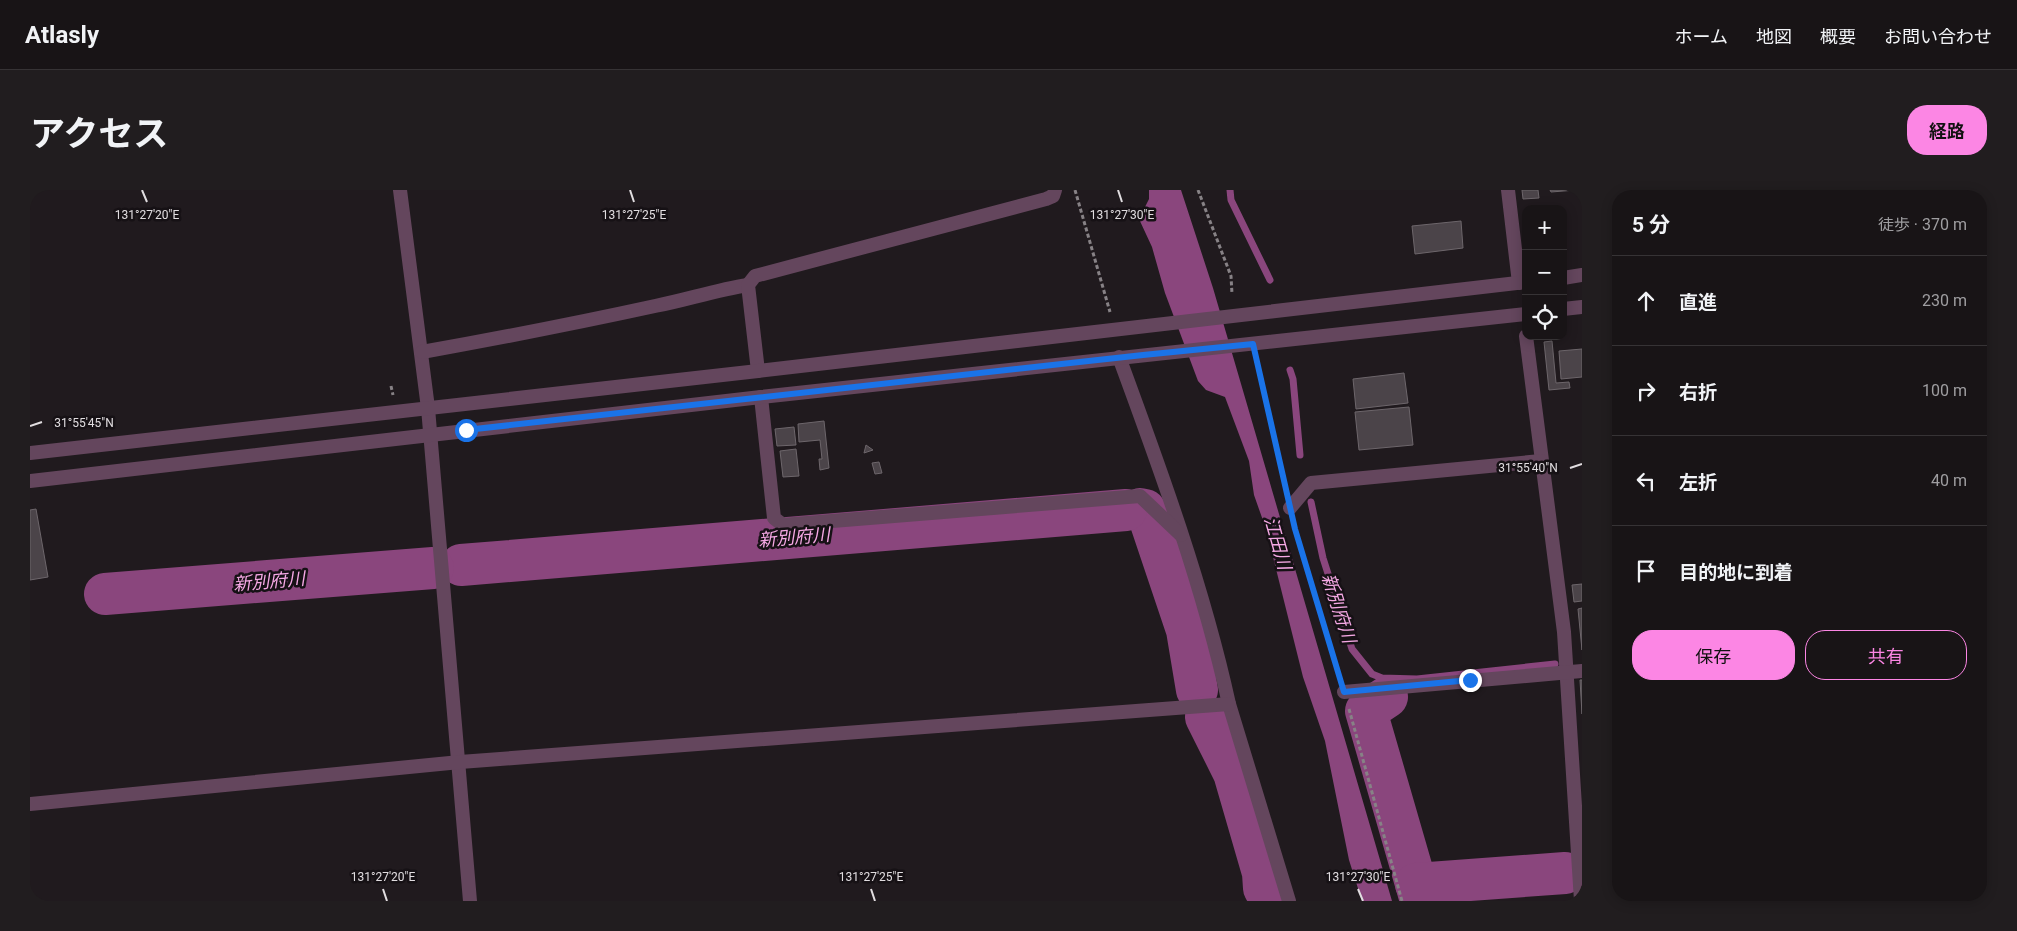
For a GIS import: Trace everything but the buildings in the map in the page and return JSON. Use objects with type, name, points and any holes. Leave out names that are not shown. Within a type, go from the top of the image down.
[{"type":"street","points":[[400,190],[428,408],[460,762],[470,901]]},
{"type":"street","points":[[422,352],[659,306],[721,289],[748,285],[756,276],[1046,199],[1053,196],[1055,190]]},
{"type":"street","points":[[30,453],[1522,282],[1508,190]]},
{"type":"street","points":[[1567,278],[1582,276]]},
{"type":"street","points":[[748,285],[758,371]]},
{"type":"street","points":[[1567,309],[1582,307]]},
{"type":"street","points":[[30,481],[761,397],[1522,314]]},
{"type":"street","points":[[1526,340],[1564,632],[1565,674],[1581,901]]},
{"type":"street","points":[[1119,357],[1182,536],[1222,673],[1229,704],[1289,901]]},
{"type":"street","points":[[761,397],[774,518],[783,525],[1140,496],[1182,536]]},
{"type":"street","points":[[1290,508],[1311,482],[1541,461]]},
{"type":"street","points":[[1344,692],[1582,671]]},
{"type":"street","points":[[30,804],[460,762],[1229,704]]},
{"type":"path","points":[[1075,190],[1115,329]]},
{"type":"path","points":[[1198,190],[1231,276],[1232,294]]},
{"type":"path","points":[[1248,345],[1290,508],[1344,692],[1402,901]]},
{"type":"water","name":"江田川","points":[[1149,190],[1181,190],[1213,288],[1392,901],[1362,901],[1349,860],[1325,741],[1303,677],[1266,529],[1254,495],[1249,461],[1225,397],[1206,390],[1198,381],[1165,293],[1152,247],[1139,219],[1149,199]]},
{"type":"waterway","name":"新別府川","points":[[1230,190],[1231,200],[1270,280]]},
{"type":"waterway","name":"新別府川","points":[[1290,370],[1293,379],[1300,455]]},
{"type":"waterway","name":"新別府川","points":[[1311,502],[1323,558],[1352,649],[1372,674],[1382,678],[1417,679],[1555,664]]},
{"type":"waterway","name":"新別府川","points":[[1140,509],[1145,510],[1148,514],[1187,630],[1197,690]]},
{"type":"waterway","name":"新別府川","points":[[461,565],[1126,510]]},
{"type":"waterway","name":"新別府川","points":[[105,594],[433,568]]},
{"type":"waterway","name":"新別府川","points":[[1387,697],[1366,711],[1421,901]]},
{"type":"waterway","name":"新別府川","points":[[1206,717],[1234,773],[1263,873],[1264,888],[1271,901]]},
{"type":"waterway","name":"新別府川","points":[[1416,884],[1565,873]]},
{"type":"route","points":[[466,430],[1253,344],[1295,529],[1344,692],[1362,692],[1470,680]]}]
